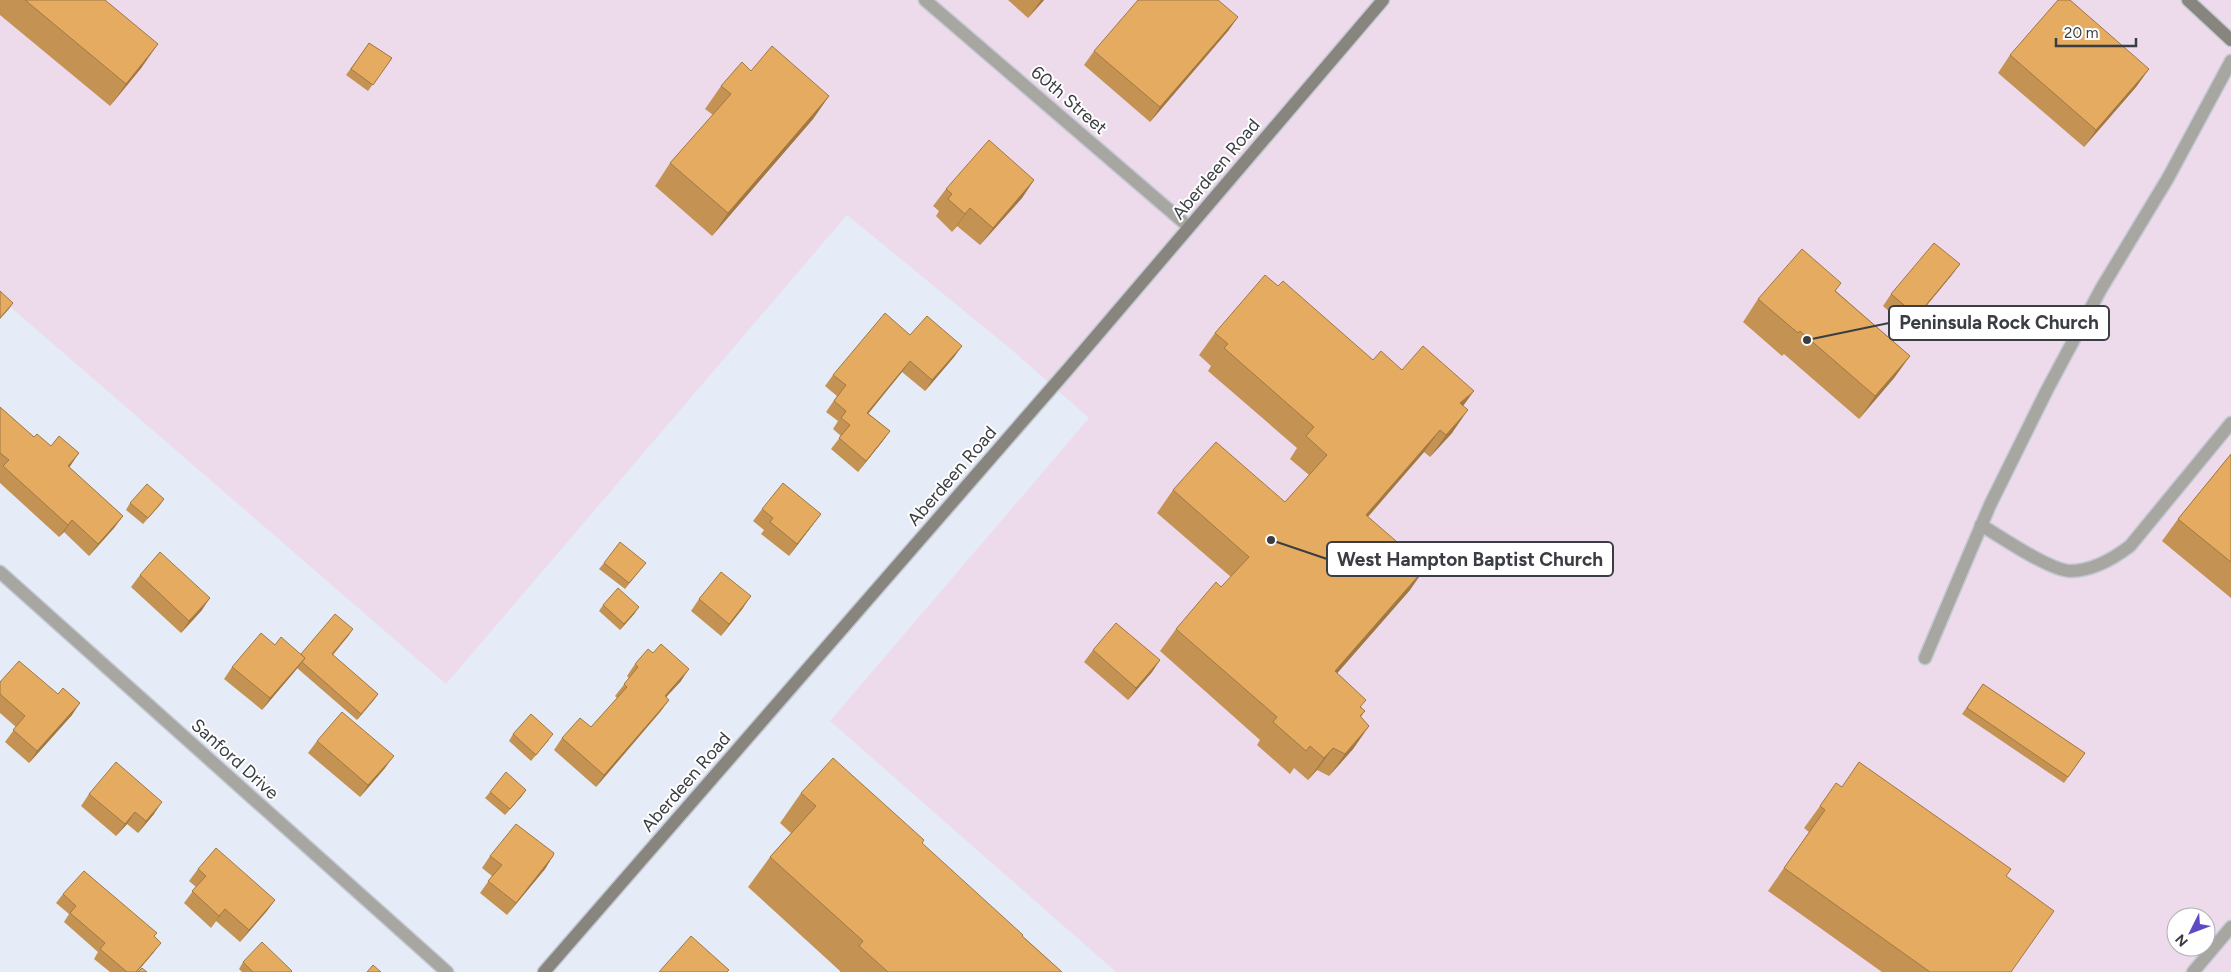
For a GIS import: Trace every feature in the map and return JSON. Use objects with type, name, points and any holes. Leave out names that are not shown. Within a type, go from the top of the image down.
[{"type":"main road","name":"Aberdeen Road","points":[[544,972],[1383,0]]},
{"type":"main road","points":[[2188,0],[2231,40]]},
{"type":"street","name":"60th Street","points":[[925,0],[1189,227]]},
{"type":"street","points":[[1925,658],[1981,525],[2047,390],[2101,289],[2168,178],[2231,62]]},
{"type":"street","points":[[1981,525],[2045,562],[2069,571],[2096,566],[2116,556],[2130,546],[2231,423]]},
{"type":"street","name":"Sanford Drive","points":[[0,572],[447,972]]},
{"type":"street","points":[[2193,972],[2231,927]]},
{"type":"shaded area","points":[[0,0],[2231,0],[2231,972],[1116,972],[830,721],[1089,418],[1013,351],[847,215],[446,684],[0,298]]},
{"type":"building","points":[[25,0],[105,0],[158,44],[126,84]]},
{"type":"building","points":[[1138,0],[1218,0],[1238,17],[1160,107],[1094,51]]},
{"type":"building","points":[[2058,0],[2070,0],[2149,69],[2096,130],[2010,55]]},
{"type":"building","points":[[369,43],[392,58],[373,85],[351,69]]},
{"type":"building","points":[[772,46],[829,96],[728,213],[670,163],[731,94],[721,86],[742,62],[751,71]]},
{"type":"building","points":[[989,140],[1034,180],[993,228],[970,208],[965,214],[948,199],[952,194],[946,189]]},
{"type":"building","points":[[1934,243],[1960,264],[1917,316],[1891,294]]},
{"type":"building","points":[[1802,249],[1841,283],[1835,291],[1910,356],[1875,396],[1800,331],[1798,333],[1758,299]]},
{"type":"building","points":[[1265,275],[1278,286],[1283,281],[1373,360],[1381,351],[1402,370],[1423,346],[1474,391],[1460,403],[1468,410],[1446,435],[1440,430],[1366,515],[1426,567],[1335,671],[1366,700],[1360,707],[1365,711],[1360,716],[1369,726],[1345,754],[1333,748],[1324,758],[1310,746],[1306,751],[1273,722],[1277,717],[1176,629],[1216,582],[1221,587],[1249,557],[1173,490],[1216,442],[1285,502],[1327,455],[1306,436],[1314,427],[1224,348],[1228,344],[1215,333]]},
{"type":"building","points":[[0,291],[13,303],[0,318]]},
{"type":"building","points":[[885,313],[910,335],[927,316],[962,346],[932,380],[910,361],[867,413],[890,431],[866,461],[839,438],[850,425],[841,418],[846,411],[834,401],[846,385],[833,375]]},
{"type":"building","points":[[0,407],[34,437],[37,434],[51,446],[59,436],[79,453],[68,466],[123,516],[98,544],[72,520],[68,525],[3,466],[9,460],[0,453]]},
{"type":"building","points":[[2231,454],[2231,562],[2178,519]]},
{"type":"building","points":[[783,483],[821,514],[797,544],[770,522],[773,518],[762,509]]},
{"type":"building","points":[[147,484],[164,499],[148,518],[130,503]]},
{"type":"building","points":[[620,542],[646,563],[629,583],[604,563]]},
{"type":"building","points":[[160,552],[210,598],[189,621],[140,575]]},
{"type":"building","points":[[721,572],[751,596],[729,624],[699,599]]},
{"type":"building","points":[[618,588],[639,607],[624,624],[603,605]]},
{"type":"building","points":[[335,614],[353,629],[332,654],[378,694],[361,714],[302,662],[305,658],[301,654]]},
{"type":"building","points":[[1116,623],[1160,660],[1136,688],[1093,650]]},
{"type":"building","points":[[261,633],[275,645],[281,637],[305,658],[270,698],[232,667]]},
{"type":"building","points":[[661,644],[689,669],[665,696],[669,700],[604,775],[562,738],[580,718],[591,727],[627,687],[624,684],[638,667],[635,664],[648,649],[653,653]]},
{"type":"building","points":[[19,661],[58,694],[63,688],[80,703],[37,751],[13,730],[25,716],[0,694],[0,682]]},
{"type":"building","points":[[1983,684],[2085,753],[2068,777],[1967,708]]},
{"type":"building","points":[[342,712],[394,756],[368,785],[317,741]]},
{"type":"building","points":[[531,714],[553,734],[536,755],[513,734]]},
{"type":"building","points":[[833,758],[924,840],[922,843],[1062,972],[888,972],[859,946],[863,941],[770,857],[816,806],[801,793]]},
{"type":"building","points":[[116,762],[162,802],[146,821],[135,812],[125,824],[89,794]]},
{"type":"building","points":[[1859,762],[2011,869],[2006,876],[2054,911],[2011,972],[1930,972],[1784,868],[1825,810],[1820,806],[1836,783],[1842,787]]},
{"type":"building","points":[[506,772],[526,790],[510,809],[490,792]]},
{"type":"building","points":[[516,824],[554,853],[516,903],[488,881],[502,865],[490,856]]},
{"type":"building","points":[[216,848],[275,900],[249,930],[225,909],[219,916],[192,891],[206,876],[198,869]]},
{"type":"building","points":[[84,871],[157,933],[154,936],[161,943],[136,972],[127,972],[100,949],[105,943],[70,913],[76,906],[63,894]]},
{"type":"building","points":[[691,936],[729,970],[727,972],[659,972]]},
{"type":"building","points":[[262,942],[291,972],[253,972],[243,962]]},
{"type":"building","points":[[373,965],[381,972],[367,972]]},
{"type":"building","points":[[142,968],[147,972],[138,972]]},
{"type":"place","name":"Peninsula Rock Church","points":[[1807,340]]},
{"type":"place","name":"West Hampton Baptist Church","points":[[1271,540]]}]
